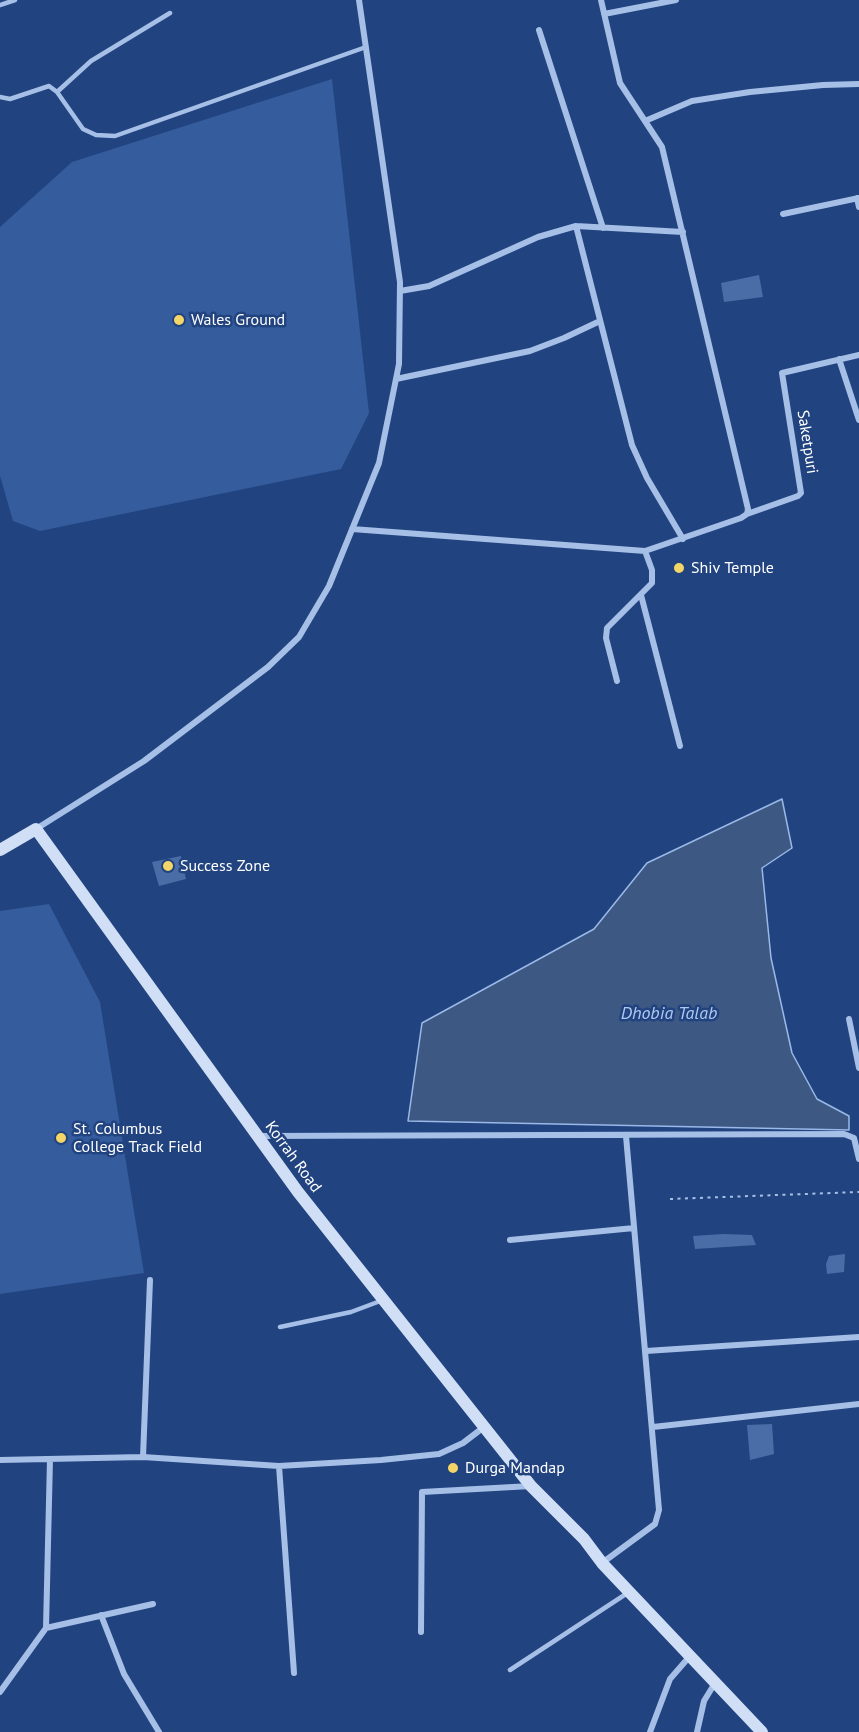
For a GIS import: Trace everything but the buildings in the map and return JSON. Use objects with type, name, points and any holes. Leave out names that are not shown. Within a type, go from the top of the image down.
[{"type":"main road","points":[[0,850],[36,829]]},
{"type":"main road","name":"Korrah Road","points":[[36,829],[298,1192],[531,1486],[584,1539],[602,1563],[762,1732]]},
{"type":"street","points":[[36,829],[144,761],[268,667],[299,637],[329,586],[379,463],[399,364],[400,291],[359,0]]},
{"type":"street","points":[[352,529],[645,551],[747,514],[748,509],[662,147],[620,83],[601,0]]},
{"type":"street","points":[[604,14],[676,0]]},
{"type":"street","points":[[539,30],[603,228]]},
{"type":"street","points":[[645,122],[692,101],[750,92],[859,84]]},
{"type":"street","points":[[783,214],[858,198],[859,207]]},
{"type":"street","points":[[400,291],[429,286],[538,237],[576,226],[683,232]]},
{"type":"street","points":[[576,226],[625,422],[638,462],[683,539]]},
{"type":"street","points":[[396,379],[530,351],[600,321]]},
{"type":"street","points":[[859,355],[839,359],[859,420]]},
{"type":"street","name":"Saketpuri","points":[[747,514],[801,493],[782,373],[839,359]]},
{"type":"street","points":[[617,681],[606,638],[607,628],[649,588],[654,579],[645,551]]},
{"type":"street","points":[[641,595],[680,746]]},
{"type":"street","points":[[849,1019],[859,1068]]},
{"type":"street","points":[[856,1143],[859,1132]]},
{"type":"street","points":[[257,1136],[844,1134],[851,1136],[856,1143],[859,1159]]},
{"type":"street","points":[[602,1563],[654,1524],[658,1517],[653,1427],[626,1136]]},
{"type":"street","points":[[510,1240],[634,1228]]},
{"type":"street","points":[[144,1457],[150,1280]]},
{"type":"street","points":[[646,1351],[859,1337]]},
{"type":"street","points":[[653,1427],[859,1404]]},
{"type":"street","points":[[0,1460],[144,1457],[279,1466],[439,1454],[463,1443],[484,1427]]},
{"type":"street","points":[[0,1692],[46,1628],[50,1459]]},
{"type":"street","points":[[279,1466],[294,1673]]},
{"type":"street","points":[[421,1632],[422,1492],[531,1486]]},
{"type":"street","points":[[46,1628],[153,1604]]},
{"type":"street","points":[[101,1616],[124,1674],[159,1732]]},
{"type":"street","points":[[650,1732],[670,1679],[690,1656]]},
{"type":"street","points":[[696,1732],[704,1701],[715,1683]]},
{"type":"lane","points":[[0,5],[15,0]]},
{"type":"lane","points":[[57,92],[80,70],[170,13]]},
{"type":"lane","points":[[0,98],[17,97],[45,86],[53,88],[83,129],[96,135],[115,136],[366,47]]},
{"type":"lane","points":[[280,1327],[351,1312],[383,1300]]},
{"type":"lane","points":[[510,1670],[629,1592]]},
{"type":"path","points":[[670,1200],[859,1192]]},
{"type":"shaded area","name":"Wales Ground","points":[[332,79],[369,413],[341,469],[40,531],[13,521],[0,476],[0,227],[72,162]]},
{"type":"shaded area","name":"St. Columbus College Track Field","points":[[49,904],[100,1002],[144,1273],[0,1294],[0,911]]},
{"type":"water","name":"Dhobia Talab","points":[[782,799],[792,848],[762,868],[771,958],[792,1053],[817,1099],[849,1116],[849,1130],[408,1121],[422,1023],[594,929],[647,863]]},
{"type":"place","name":"Wales Ground","points":[[179,320]]},
{"type":"place","name":"Shiv Temple","points":[[679,568]]},
{"type":"place","name":"Success Zone","points":[[168,866]]},
{"type":"place","name":"St. Columbus College Track Field","points":[[61,1138]]},
{"type":"place","name":"Durga Mandap","points":[[453,1468]]}]
